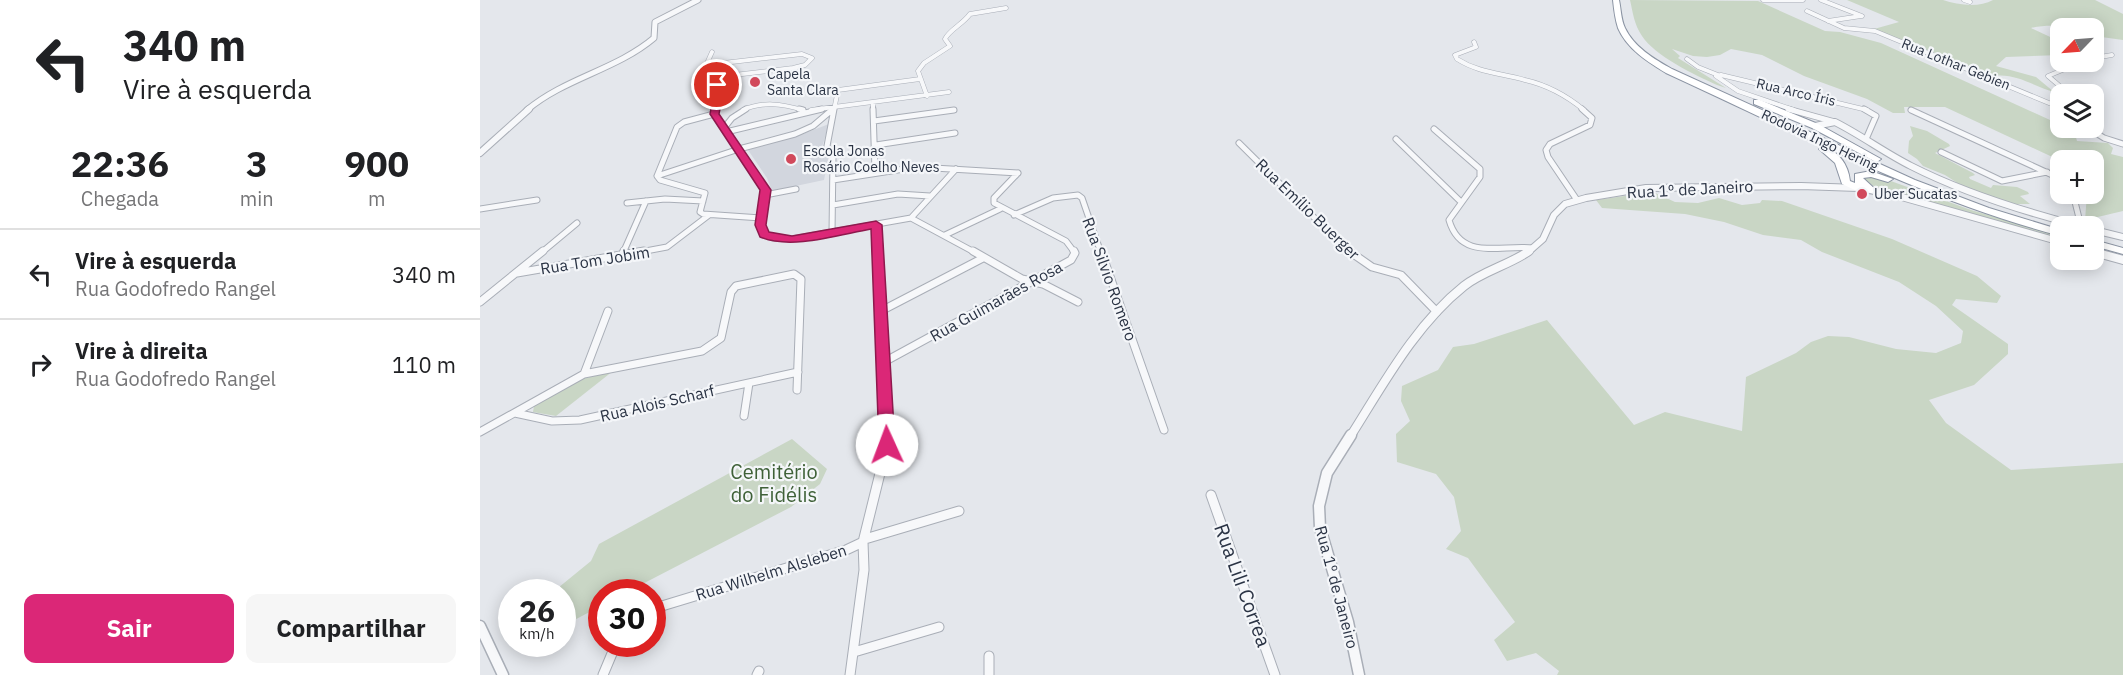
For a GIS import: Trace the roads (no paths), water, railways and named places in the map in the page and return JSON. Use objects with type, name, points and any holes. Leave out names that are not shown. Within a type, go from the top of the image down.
[{"type":"highway","name":"Rodovia Ingo Hering","points":[[1616,0],[1623,31],[1646,57],[1669,71],[1912,183],[2029,224],[2050,229]]},
{"type":"highway","name":"Rodovia Ingo Hering","points":[[1623,0],[1627,27],[1637,43],[1672,68],[1896,171],[1974,202],[2050,228]]},
{"type":"highway","points":[[1669,71],[1820,147],[1841,161],[1845,182],[1858,188]]},
{"type":"highway","points":[[1714,87],[1829,132],[1896,171]]},
{"type":"highway","points":[[1871,190],[1858,182],[1858,176],[1876,175],[2029,224]]},
{"type":"highway","points":[[2104,241],[2123,248]]},
{"type":"highway","points":[[2104,244],[2123,248]]},
{"type":"street","points":[[480,153],[548,95],[596,69],[637,52],[654,38],[655,21],[698,0]]},
{"type":"street","points":[[1763,0],[1803,0]]},
{"type":"street","points":[[1821,0],[1865,16],[1828,21]]},
{"type":"street","points":[[1964,0],[1970,2]]},
{"type":"street","points":[[927,96],[918,71],[919,67],[924,61],[946,51],[950,46],[945,36],[961,26],[966,16],[1006,8]]},
{"type":"street","name":"Rua Lothar Gebien","points":[[1807,11],[1849,28],[1875,31],[2050,103]]},
{"type":"street","points":[[1474,42],[1476,47],[1458,53],[1455,56],[1457,59],[1479,72],[1521,78],[1548,88],[1585,110],[1592,118],[1590,125],[1550,144],[1546,150],[1548,157],[1577,200]]},
{"type":"street","points":[[700,79],[712,52]]},
{"type":"street","points":[[700,79],[793,68],[805,65],[812,58],[802,54],[706,65]]},
{"type":"street","points":[[2104,56],[2112,55]]},
{"type":"street","points":[[1687,59],[1698,68],[1718,75]]},
{"type":"street","points":[[2057,84],[2048,76],[2058,72]]},
{"type":"street","name":"Rua Arco Íris","points":[[1835,122],[1779,106],[1739,90],[1716,76],[1802,93],[1872,112],[1876,116],[1875,121],[1866,139]]},
{"type":"street","points":[[700,79],[720,87],[714,114],[765,190],[761,218],[762,232],[773,238],[792,239],[911,218],[945,234],[1022,279],[1043,284],[1078,302]]},
{"type":"street","points":[[832,232],[833,157],[827,146],[838,90],[921,79]]},
{"type":"street","points":[[725,130],[806,111],[949,92]]},
{"type":"street","points":[[725,130],[733,115],[755,105],[769,103],[806,111]]},
{"type":"street","points":[[873,103],[875,172]]},
{"type":"street","points":[[657,176],[739,149],[795,134],[813,126],[835,108]]},
{"type":"street","points":[[874,122],[954,110]]},
{"type":"street","points":[[1911,110],[2050,174]]},
{"type":"street","points":[[657,176],[677,127],[684,122],[714,114]]},
{"type":"street","points":[[1815,126],[1835,122],[1911,166],[1954,186],[2050,218]]},
{"type":"street","points":[[1829,132],[1833,128],[1845,126]]},
{"type":"street","points":[[1434,129],[1480,169],[1480,177],[1449,220],[1450,226],[1462,241],[1484,251],[1518,246],[1533,248]]},
{"type":"street","points":[[876,145],[956,133]]},
{"type":"street","points":[[1396,138],[1461,202]]},
{"type":"street","points":[[2104,138],[2123,144]]},
{"type":"street","name":"Rua Emílio Buerger","points":[[1239,142],[1354,256],[1372,267],[1401,275],[1409,280],[1437,312]]},
{"type":"street","points":[[1941,152],[2002,181],[2047,172]]},
{"type":"street","points":[[833,180],[917,166],[1018,173],[994,198],[994,203],[1000,209],[945,234]]},
{"type":"street","points":[[911,218],[956,169]]},
{"type":"street","points":[[1818,186],[1845,173]]},
{"type":"street","points":[[657,176],[660,180],[705,193],[700,212],[709,215],[761,218]]},
{"type":"street","name":"Rua 1º de Janeiro","points":[[1359,675],[1348,622],[1320,528],[1319,506],[1327,473],[1401,356],[1437,312],[1465,285],[1519,258],[1533,248],[1543,239],[1558,209],[1577,200],[1646,188],[1818,186],[1858,188],[2050,239]]},
{"type":"street","points":[[765,195],[796,189]]},
{"type":"street","points":[[833,205],[898,194],[930,196]]},
{"type":"street","name":"Rua Silvio Romero","points":[[1014,215],[1053,198],[1072,194],[1082,198],[1164,430]]},
{"type":"street","points":[[627,203],[665,199],[703,201]]},
{"type":"street","points":[[480,209],[537,200]]},
{"type":"street","points":[[622,255],[646,201]]},
{"type":"street","name":"Rua Guimarães Rosa","points":[[884,362],[1071,260],[1075,253],[1066,242],[1000,209]]},
{"type":"street","name":"Rua Tom Jobim","points":[[480,302],[517,273],[667,248],[709,215]]},
{"type":"street","points":[[517,273],[577,223]]},
{"type":"street","name":"Rua Wilhelm Alsleben","points":[[666,605],[846,550],[864,540],[887,445],[876,225]]},
{"type":"street","points":[[2104,232],[2123,237]]},
{"type":"street","points":[[2104,255],[2123,260]]},
{"type":"street","points":[[881,311],[983,258]]},
{"type":"street","points":[[480,432],[584,374],[702,351],[721,338],[731,291],[736,286],[794,274],[801,279],[797,390]]},
{"type":"street","points":[[584,374],[608,311]]},
{"type":"street","name":"Rua Alois Scharf","points":[[515,413],[552,421],[580,420],[798,372]]},
{"type":"street","points":[[744,416],[749,383]]},
{"type":"street","name":"Rua Lili Correa","points":[[1211,495],[1275,675]]},
{"type":"street","points":[[850,675],[864,570],[864,540],[959,511]]},
{"type":"street","points":[[480,626],[503,675]]},
{"type":"street","points":[[854,652],[939,627]]},
{"type":"street","points":[[989,656],[989,675]]},
{"type":"street","points":[[603,675],[611,657]]},
{"type":"place","name":"Capela Santa Clara","points":[[755,82]]},
{"type":"place","name":"Escola Jonas Rosário Coelho Neves","points":[[791,159]]},
{"type":"place","name":"Uber Sucatas","points":[[1862,194]]},
{"type":"park label","name":"Cemitério do Fidélis","points":[[774,482]]}]
